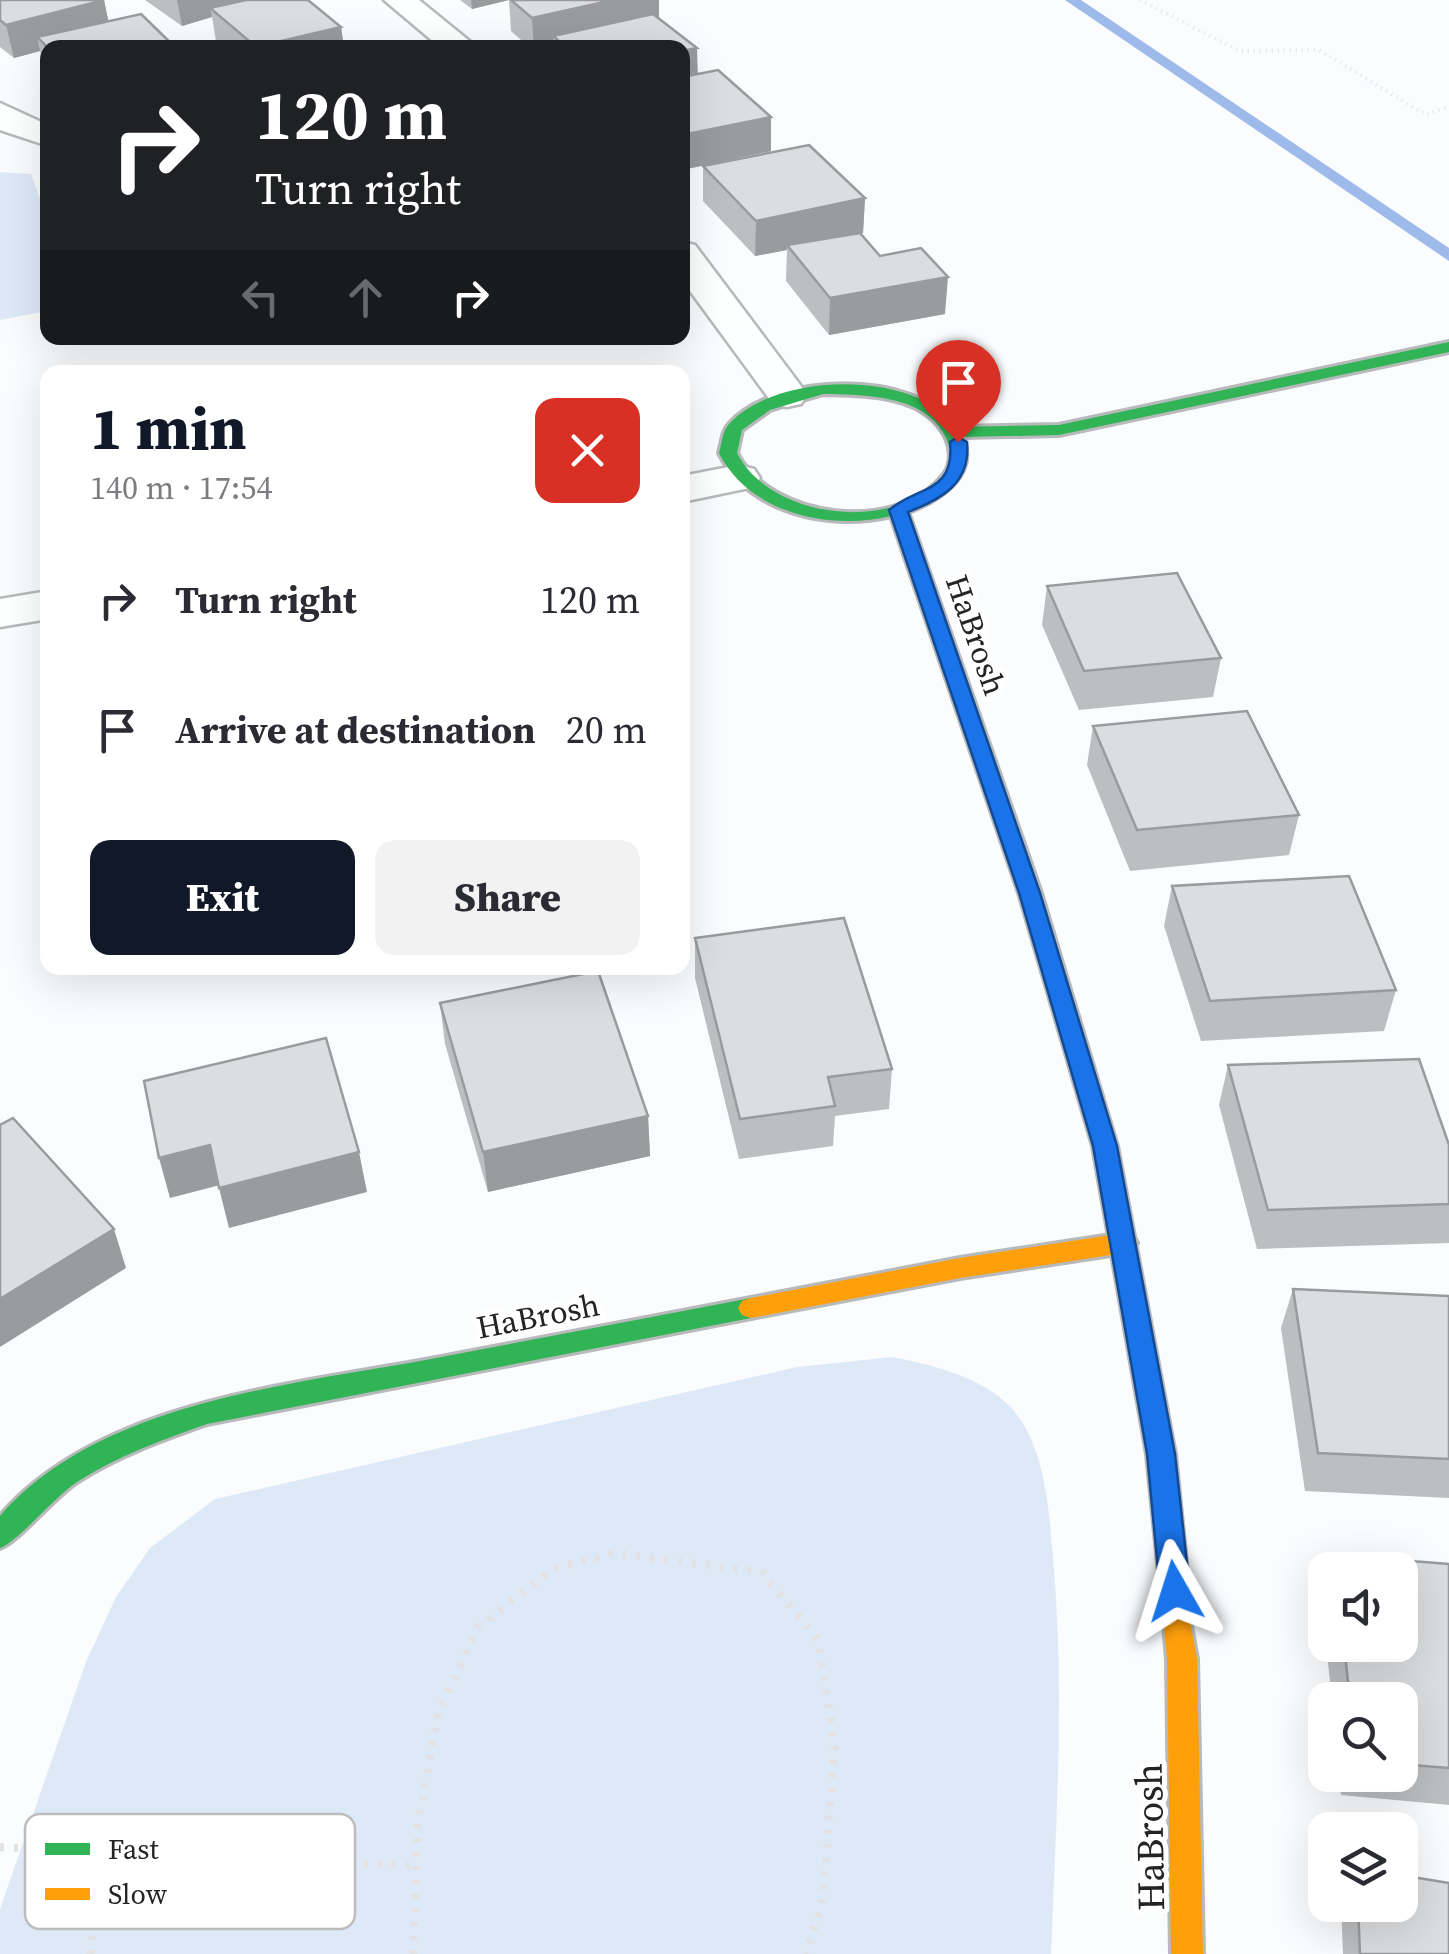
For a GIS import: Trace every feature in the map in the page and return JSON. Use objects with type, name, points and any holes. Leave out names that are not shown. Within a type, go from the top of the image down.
[{"type":"street","points":[[398,0],[451,40]]},
{"type":"street","points":[[0,113],[14,125],[40,133]]},
{"type":"street","points":[[690,264],[788,395]]},
{"type":"street","points":[[952,432],[1058,430],[1449,347]]},
{"type":"street","points":[[822,389],[893,396],[924,407],[952,432],[958,442],[960,462],[950,482],[928,498],[898,510],[862,516],[824,515],[790,508],[738,478],[728,459],[728,440],[739,421],[759,406],[788,395],[822,389]]},
{"type":"street","points":[[690,487],[738,478]]},
{"type":"street","name":"HaBrosh","points":[[898,510],[1035,912],[1105,1146],[1161,1454],[1182,1659],[1187,1954]]},
{"type":"street","points":[[0,613],[40,606]]},
{"type":"street","name":"HaBrosh","points":[[0,1536],[54,1480],[120,1444],[206,1413],[960,1268],[1124,1243]]},
{"type":"path","points":[[1140,0],[1240,51],[1319,50],[1426,115],[1449,106]]},
{"type":"path","points":[[413,1954],[420,1866],[418,1821],[438,1714],[478,1626],[553,1569],[615,1553],[762,1572],[818,1640],[835,1746],[822,1906],[805,1954]]},
{"type":"path","points":[[0,1847],[25,1849]]},
{"type":"path","points":[[355,1863],[420,1866]]},
{"type":"path","points":[[91,1954],[92,1929]]},
{"type":"shaded area","points":[[0,172],[31,174],[40,198],[40,312],[0,320]]},
{"type":"shaded area","points":[[893,1357],[948,1371],[999,1397],[1013,1410],[1032,1441],[1048,1507],[1057,1607],[1058,1756],[1051,1954],[0,1954],[0,1909],[25,1837],[25,1929],[355,1929],[355,1814],[33,1814],[86,1662],[116,1597],[150,1548],[215,1499],[797,1367]]},
{"type":"building","points":[[0,0],[104,0],[6,25],[0,20]]},
{"type":"building","points":[[246,0],[308,0],[341,27],[286,40],[248,40],[210,8]]},
{"type":"building","points":[[511,0],[613,0],[532,18]]},
{"type":"building","points":[[141,14],[168,40],[40,40],[37,37]]},
{"type":"building","points":[[653,14],[687,40],[558,40],[553,36]]},
{"type":"building","points":[[718,70],[771,117],[690,133],[690,75]]},
{"type":"building","points":[[809,145],[865,198],[756,221],[703,166]]},
{"type":"building","points":[[860,233],[880,256],[921,248],[948,277],[830,298],[787,245]]},
{"type":"building","points":[[1177,573],[1221,658],[1084,671],[1047,586]]},
{"type":"building","points":[[1247,711],[1299,815],[1137,830],[1093,726]]},
{"type":"building","points":[[1349,876],[1396,990],[1210,1001],[1172,886]]},
{"type":"building","points":[[844,918],[892,1069],[828,1077],[835,1106],[740,1119],[695,938]]},
{"type":"building","points":[[578,975],[599,975],[648,1116],[483,1152],[440,1003]]},
{"type":"building","points":[[326,1038],[359,1152],[219,1188],[210,1145],[159,1158],[144,1081]]},
{"type":"building","points":[[1419,1059],[1449,1145],[1449,1204],[1268,1210],[1228,1065]]},
{"type":"building","points":[[13,1118],[114,1229],[0,1299],[0,1125]]},
{"type":"building","points":[[1293,1289],[1449,1296],[1449,1459],[1318,1453]]},
{"type":"building","points":[[1418,1562],[1449,1564],[1449,1768],[1418,1765],[1418,1682],[1348,1682],[1346,1662],[1418,1662]]},
{"type":"building","points":[[1418,1878],[1449,1883],[1449,1954],[1360,1954],[1359,1922],[1418,1922]]},
{"type":"waterway","points":[[1072,0],[1449,256]]},
{"type":"traffic: fast","points":[[951,432],[1059,430],[1449,347]]},
{"type":"traffic: fast","points":[[822,389],[900,397],[935,413],[957,443],[959,457],[952,475],[929,496],[905,508],[877,514],[818,513],[764,494],[741,476],[728,453],[734,428],[764,406],[822,389]]},
{"type":"traffic: fast","points":[[898,510],[1030,893],[1105,1146],[1161,1454],[1177,1613]]},
{"type":"traffic: fast","points":[[0,1536],[21,1512],[67,1474],[120,1446],[206,1413],[751,1308]]},
{"type":"traffic: slow","points":[[751,1308],[960,1268],[1124,1243]]},
{"type":"traffic: slow","points":[[1177,1613],[1182,1659],[1187,1954]]},
{"type":"route","points":[[958,442],[960,462],[950,482],[928,498],[898,510],[1030,893],[1105,1146],[1161,1454],[1175,1591]]}]
